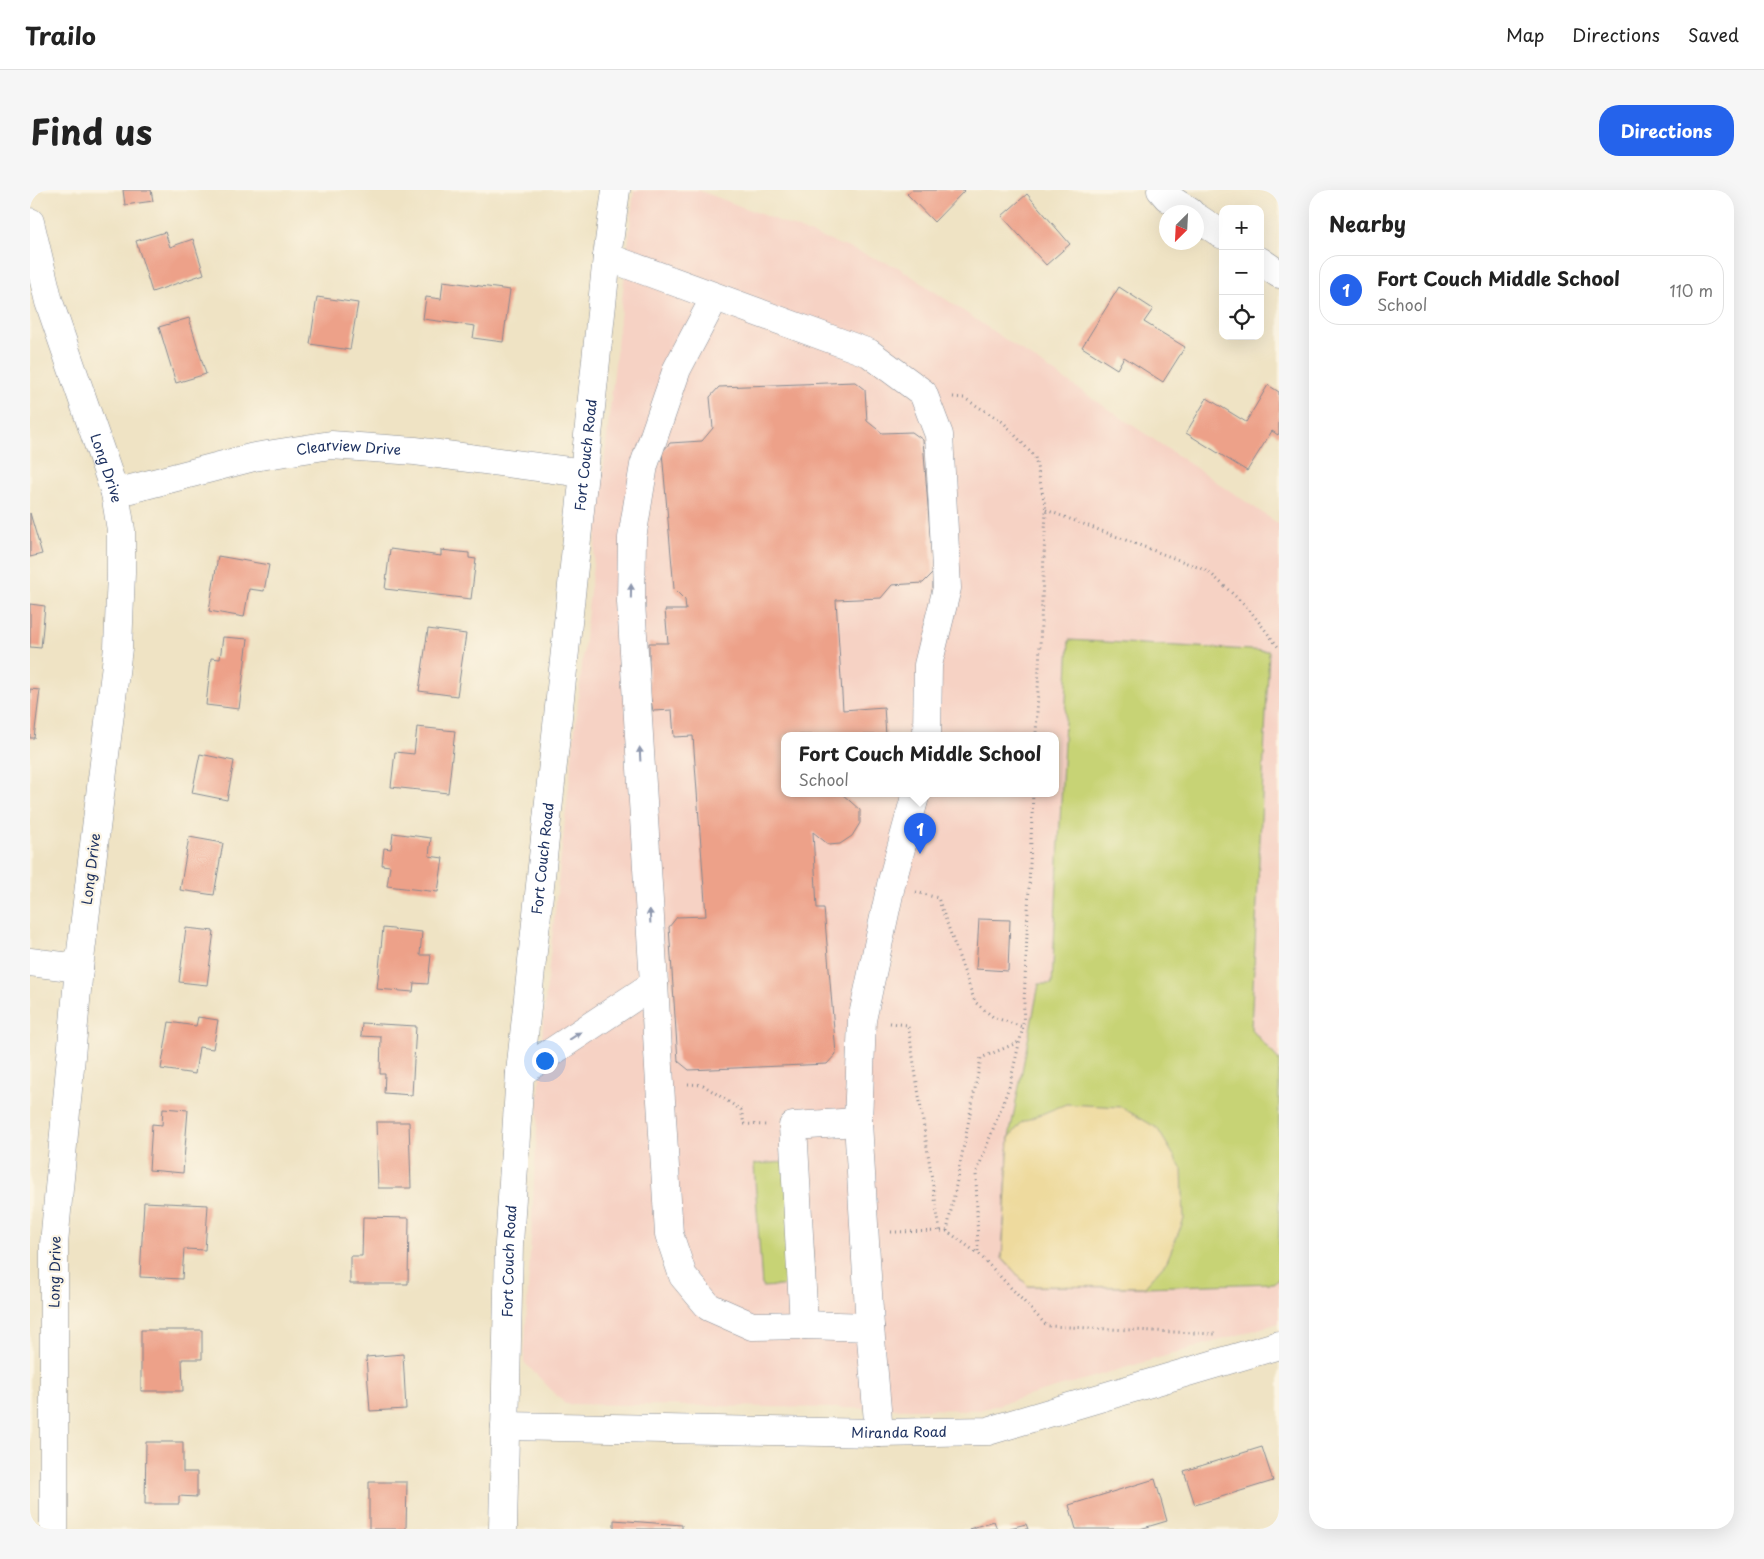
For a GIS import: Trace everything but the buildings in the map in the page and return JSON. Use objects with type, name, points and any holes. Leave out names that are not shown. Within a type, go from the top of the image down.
[{"type":"street","name":"Fort Couch Road","points":[[503,1529],[509,1244],[520,1073],[606,257],[616,190]]},
{"type":"street","points":[[1161,190],[1167,197],[1179,205]]},
{"type":"street","name":"Long Drive","points":[[30,222],[48,302],[115,493],[121,530],[122,573],[118,648],[79,968],[54,1244],[54,1529]]},
{"type":"street","points":[[1204,222],[1219,232]]},
{"type":"street","points":[[606,257],[869,353],[923,393],[939,435],[947,588],[928,665],[927,732]]},
{"type":"street","points":[[1264,264],[1279,274]]},
{"type":"street","points":[[715,297],[677,369],[644,465],[632,538],[631,602],[669,1234],[683,1276],[709,1306],[752,1326],[870,1327]]},
{"type":"street","name":"Clearview Drive","points":[[115,493],[254,457],[331,445],[415,451],[584,472]]},
{"type":"street","points":[[879,1433],[870,1327],[858,1122],[862,1020],[891,886],[915,797]]},
{"type":"street","points":[[30,962],[79,968]]},
{"type":"street","points":[[520,1073],[654,984]]},
{"type":"street","points":[[804,1325],[793,1126],[858,1122]]},
{"type":"street","name":"Miranda Road","points":[[505,1426],[879,1433],[988,1431],[1279,1345]]},
{"type":"path","points":[[923,393],[964,398],[1003,422],[1035,457],[1046,510],[1036,732]]},
{"type":"path","points":[[1046,510],[1208,571],[1248,608],[1279,648]]},
{"type":"path","points":[[978,1253],[976,1174],[1009,1087],[1022,1027],[1033,797]]},
{"type":"path","points":[[891,886],[938,898],[975,1002],[994,1017],[1022,1027]]},
{"type":"path","points":[[862,1020],[908,1025],[940,1231]]},
{"type":"path","points":[[947,1231],[981,1058],[1019,1042]]},
{"type":"path","points":[[704,1085],[742,1110],[744,1124],[793,1126]]},
{"type":"path","points":[[865,1232],[947,1231],[978,1253],[1047,1326],[1227,1334],[1232,1359]]},
{"type":"shaded area","points":[[634,190],[698,190],[898,267],[1279,524],[1279,1323],[980,1410],[565,1404],[524,1362],[543,1021]]},
{"type":"green space","points":[[1069,640],[1269,651],[1251,1029],[1279,1060],[1279,1279],[1273,1283],[1144,1287],[1028,1286],[1002,1258],[1009,1138],[1039,984],[1052,984]]},
{"type":"green space","points":[[806,1161],[814,1284],[762,1287],[754,1164]]},
{"type":"sand","points":[[1066,1104],[1121,1107],[1157,1128],[1182,1169],[1184,1219],[1167,1261],[1144,1287],[1028,1286],[1002,1258],[1009,1138],[1022,1122]]},
{"type":"place","name":"Fort Couch Middle School","points":[[920,854]]}]
